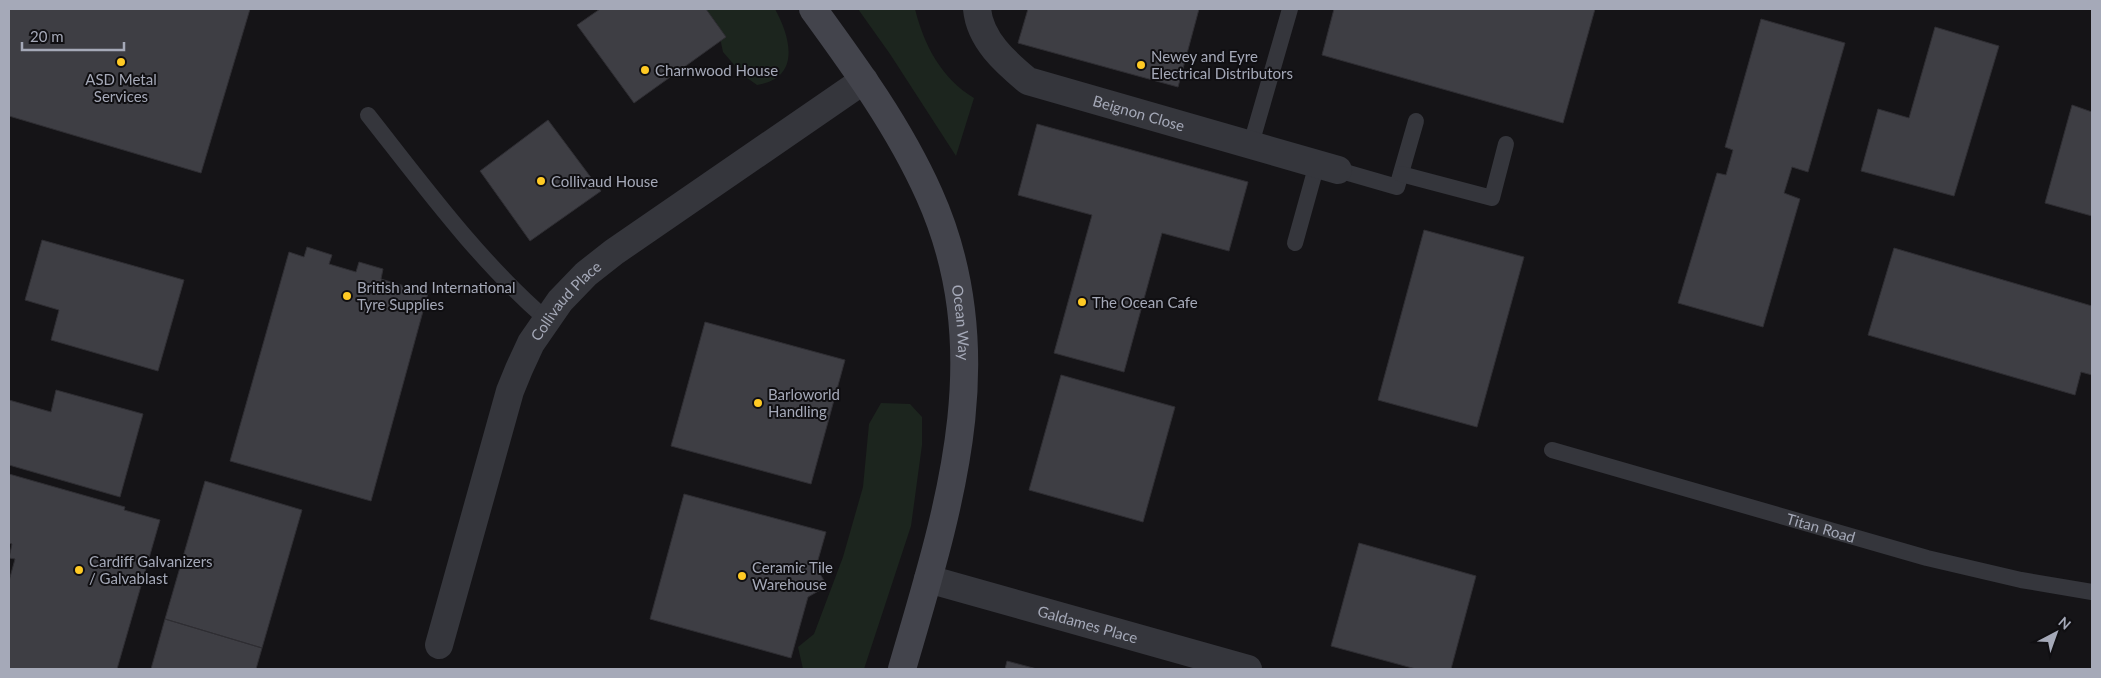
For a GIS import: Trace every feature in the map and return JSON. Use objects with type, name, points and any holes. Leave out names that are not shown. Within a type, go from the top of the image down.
[{"type":"street","name":"Ocean Way","points":[[813,9],[864,80],[899,135],[929,195],[947,241],[964,323],[966,366],[959,442],[949,497],[902,669]]},
{"type":"street","name":"Beignon Close","points":[[977,9],[979,23],[1000,58],[1028,81],[1328,167]]},
{"type":"street","name":"Collivaud Place","points":[[439,645],[510,391],[531,343],[546,319],[586,274],[614,252],[864,80]]},
{"type":"street","name":"Galdames Place","points":[[928,579],[1248,669]]},
{"type":"lane","points":[[1251,144],[1290,9]]},
{"type":"lane","points":[[368,115],[486,260],[517,293],[546,319]]},
{"type":"lane","points":[[1295,243],[1328,167],[1397,186],[1416,121]]},
{"type":"lane","points":[[1401,174],[1492,198],[1506,144]]},
{"type":"lane","name":"Titan Road","points":[[1552,450],[1926,558],[2021,580],[2092,592]]},
{"type":"shaded area","points":[[706,9],[775,9],[781,20],[788,44],[786,66],[781,74],[771,81],[757,85],[743,75],[723,52],[717,24]]},
{"type":"shaded area","points":[[858,9],[915,9],[923,35],[943,71],[962,90],[974,98],[956,156],[890,54]]},
{"type":"shaded area","points":[[881,403],[910,404],[922,417],[922,445],[911,526],[864,669],[803,669],[798,647],[814,634],[843,557],[863,487],[869,424]]},
{"type":"building","name":"ASD Metal Services","points":[[9,9],[250,9],[201,173],[9,116]]},
{"type":"building","name":"Charnwood House","points":[[600,9],[706,9],[726,37],[634,103],[577,25]]},
{"type":"building","name":"Newey and Eyre Electrical Distributors","points":[[1028,9],[1199,9],[1178,87],[1018,43]]},
{"type":"building","points":[[1334,9],[1595,9],[1563,123],[1322,55]]},
{"type":"building","points":[[1761,19],[1845,43],[1808,172],[1792,167],[1784,193],[1800,199],[1763,327],[1678,303],[1717,173],[1726,175],[1733,150],[1725,147]]},
{"type":"building","points":[[1935,27],[1999,46],[1954,196],[1861,171],[1878,109],[1909,118]]},
{"type":"building","points":[[2072,105],[2092,112],[2092,216],[2045,203]]},
{"type":"building","name":"Collivaud House","points":[[548,120],[601,191],[530,241],[480,171]]},
{"type":"building","points":[[1037,124],[1248,182],[1229,251],[1162,233],[1124,372],[1054,353],[1092,215],[1018,195]]},
{"type":"building","points":[[1424,230],[1524,257],[1477,427],[1378,400]]},
{"type":"building","points":[[42,240],[184,280],[158,371],[51,340],[59,310],[25,300]]},
{"type":"building","points":[[307,247],[332,255],[329,264],[356,272],[359,262],[383,269],[381,279],[428,293],[371,501],[230,461],[289,252],[304,257]]},
{"type":"building","points":[[1894,248],[2092,306],[2092,375],[2081,372],[2075,395],[1868,335]]},
{"type":"building","name":"Barloworld Handling","points":[[705,322],[845,360],[811,484],[671,446]]},
{"type":"building","points":[[1061,375],[1175,407],[1143,522],[1029,490]]},
{"type":"building","points":[[56,390],[143,414],[120,497],[9,465],[9,400],[51,412]]},
{"type":"building","name":"Cardiff Galvanizers / Galvablast","points":[[9,474],[125,507],[124,510],[160,520],[117,669],[9,669],[9,581],[15,559],[9,558],[12,544],[9,543]]},
{"type":"building","points":[[205,481],[302,510],[262,648],[165,619]]},
{"type":"building","name":"Ceramic Tile Warehouse","points":[[684,494],[826,532],[816,567],[827,586],[808,597],[791,658],[650,619]]},
{"type":"building","points":[[1359,543],[1476,576],[1451,669],[1416,669],[1331,646]]},
{"type":"building","points":[[165,619],[262,648],[256,669],[151,669]]},
{"type":"building","points":[[1007,661],[1037,669],[1005,669]]},
{"type":"place","name":"ASD Metal Services","points":[[121,62]]},
{"type":"place","name":"Newey and Eyre Electrical Distributors","points":[[1141,65]]},
{"type":"place","name":"Charnwood House","points":[[645,70]]},
{"type":"place","name":"Collivaud House","points":[[541,181]]},
{"type":"place","name":"British and International Tyre Supplies","points":[[347,296]]},
{"type":"place","name":"The Ocean Cafe","points":[[1082,302]]},
{"type":"place","name":"Barloworld Handling","points":[[758,403]]},
{"type":"place","name":"Cardiff Galvanizers / Galvablast","points":[[79,570]]},
{"type":"place","name":"Ceramic Tile Warehouse","points":[[742,576]]}]
